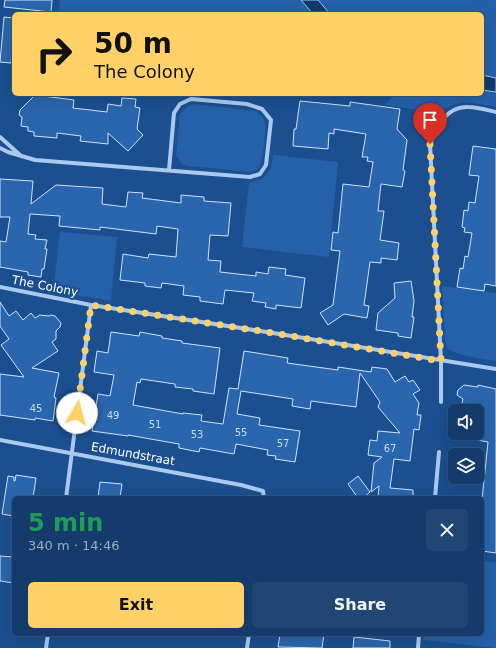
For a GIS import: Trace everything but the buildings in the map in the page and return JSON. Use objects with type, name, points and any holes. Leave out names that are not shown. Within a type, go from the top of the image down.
[{"type":"street","points":[[0,148],[35,160],[250,177],[260,174],[266,165],[271,120],[262,109],[247,104],[191,99],[180,104],[174,113],[168,170]]},
{"type":"street","points":[[441,402],[441,361],[430,144],[445,116],[456,109],[467,107],[496,112]]},
{"type":"street","points":[[0,137],[21,156]]},
{"type":"street","name":"The Colony","points":[[0,287],[91,305],[266,331],[496,369]]},
{"type":"street","points":[[66,496],[91,305]]},
{"type":"street","name":"Edmundstraat","points":[[0,440],[241,484],[263,491],[264,496]]},
{"type":"street","points":[[434,496],[439,452]]},
{"type":"street","points":[[46,648],[48,636]]},
{"type":"street","points":[[247,648],[249,636]]},
{"type":"street","points":[[418,648],[419,636]]},
{"type":"shaded area","points":[[60,0],[301,0],[311,12],[59,12]]},
{"type":"shaded area","points":[[301,0],[318,0],[328,12],[311,12]]},
{"type":"shaded area","points":[[318,0],[496,0],[496,78],[484,75],[484,12],[328,12]]},
{"type":"shaded area","points":[[484,75],[496,78],[496,92],[484,90]]},
{"type":"shaded area","points":[[484,90],[496,92],[496,107],[474,103],[460,103],[447,108],[441,113],[385,105],[392,96],[484,96]]},
{"type":"shaded area","points":[[194,104],[256,111],[261,115],[265,121],[265,131],[262,161],[256,170],[251,172],[188,166],[182,164],[176,155],[180,114],[188,106]]},
{"type":"shaded area","points":[[273,155],[338,162],[329,257],[242,247],[249,183],[260,180],[267,174],[271,166]]},
{"type":"shaded area","points":[[60,232],[117,237],[111,301],[53,291]]},
{"type":"shaded area","points":[[442,286],[496,293],[496,361],[465,356],[448,349],[445,340]]},
{"type":"shaded area","points":[[484,561],[496,562],[496,648],[423,640],[424,636],[484,636]]},
{"type":"route","points":[[77,413],[91,305],[441,361],[430,144]]}]
